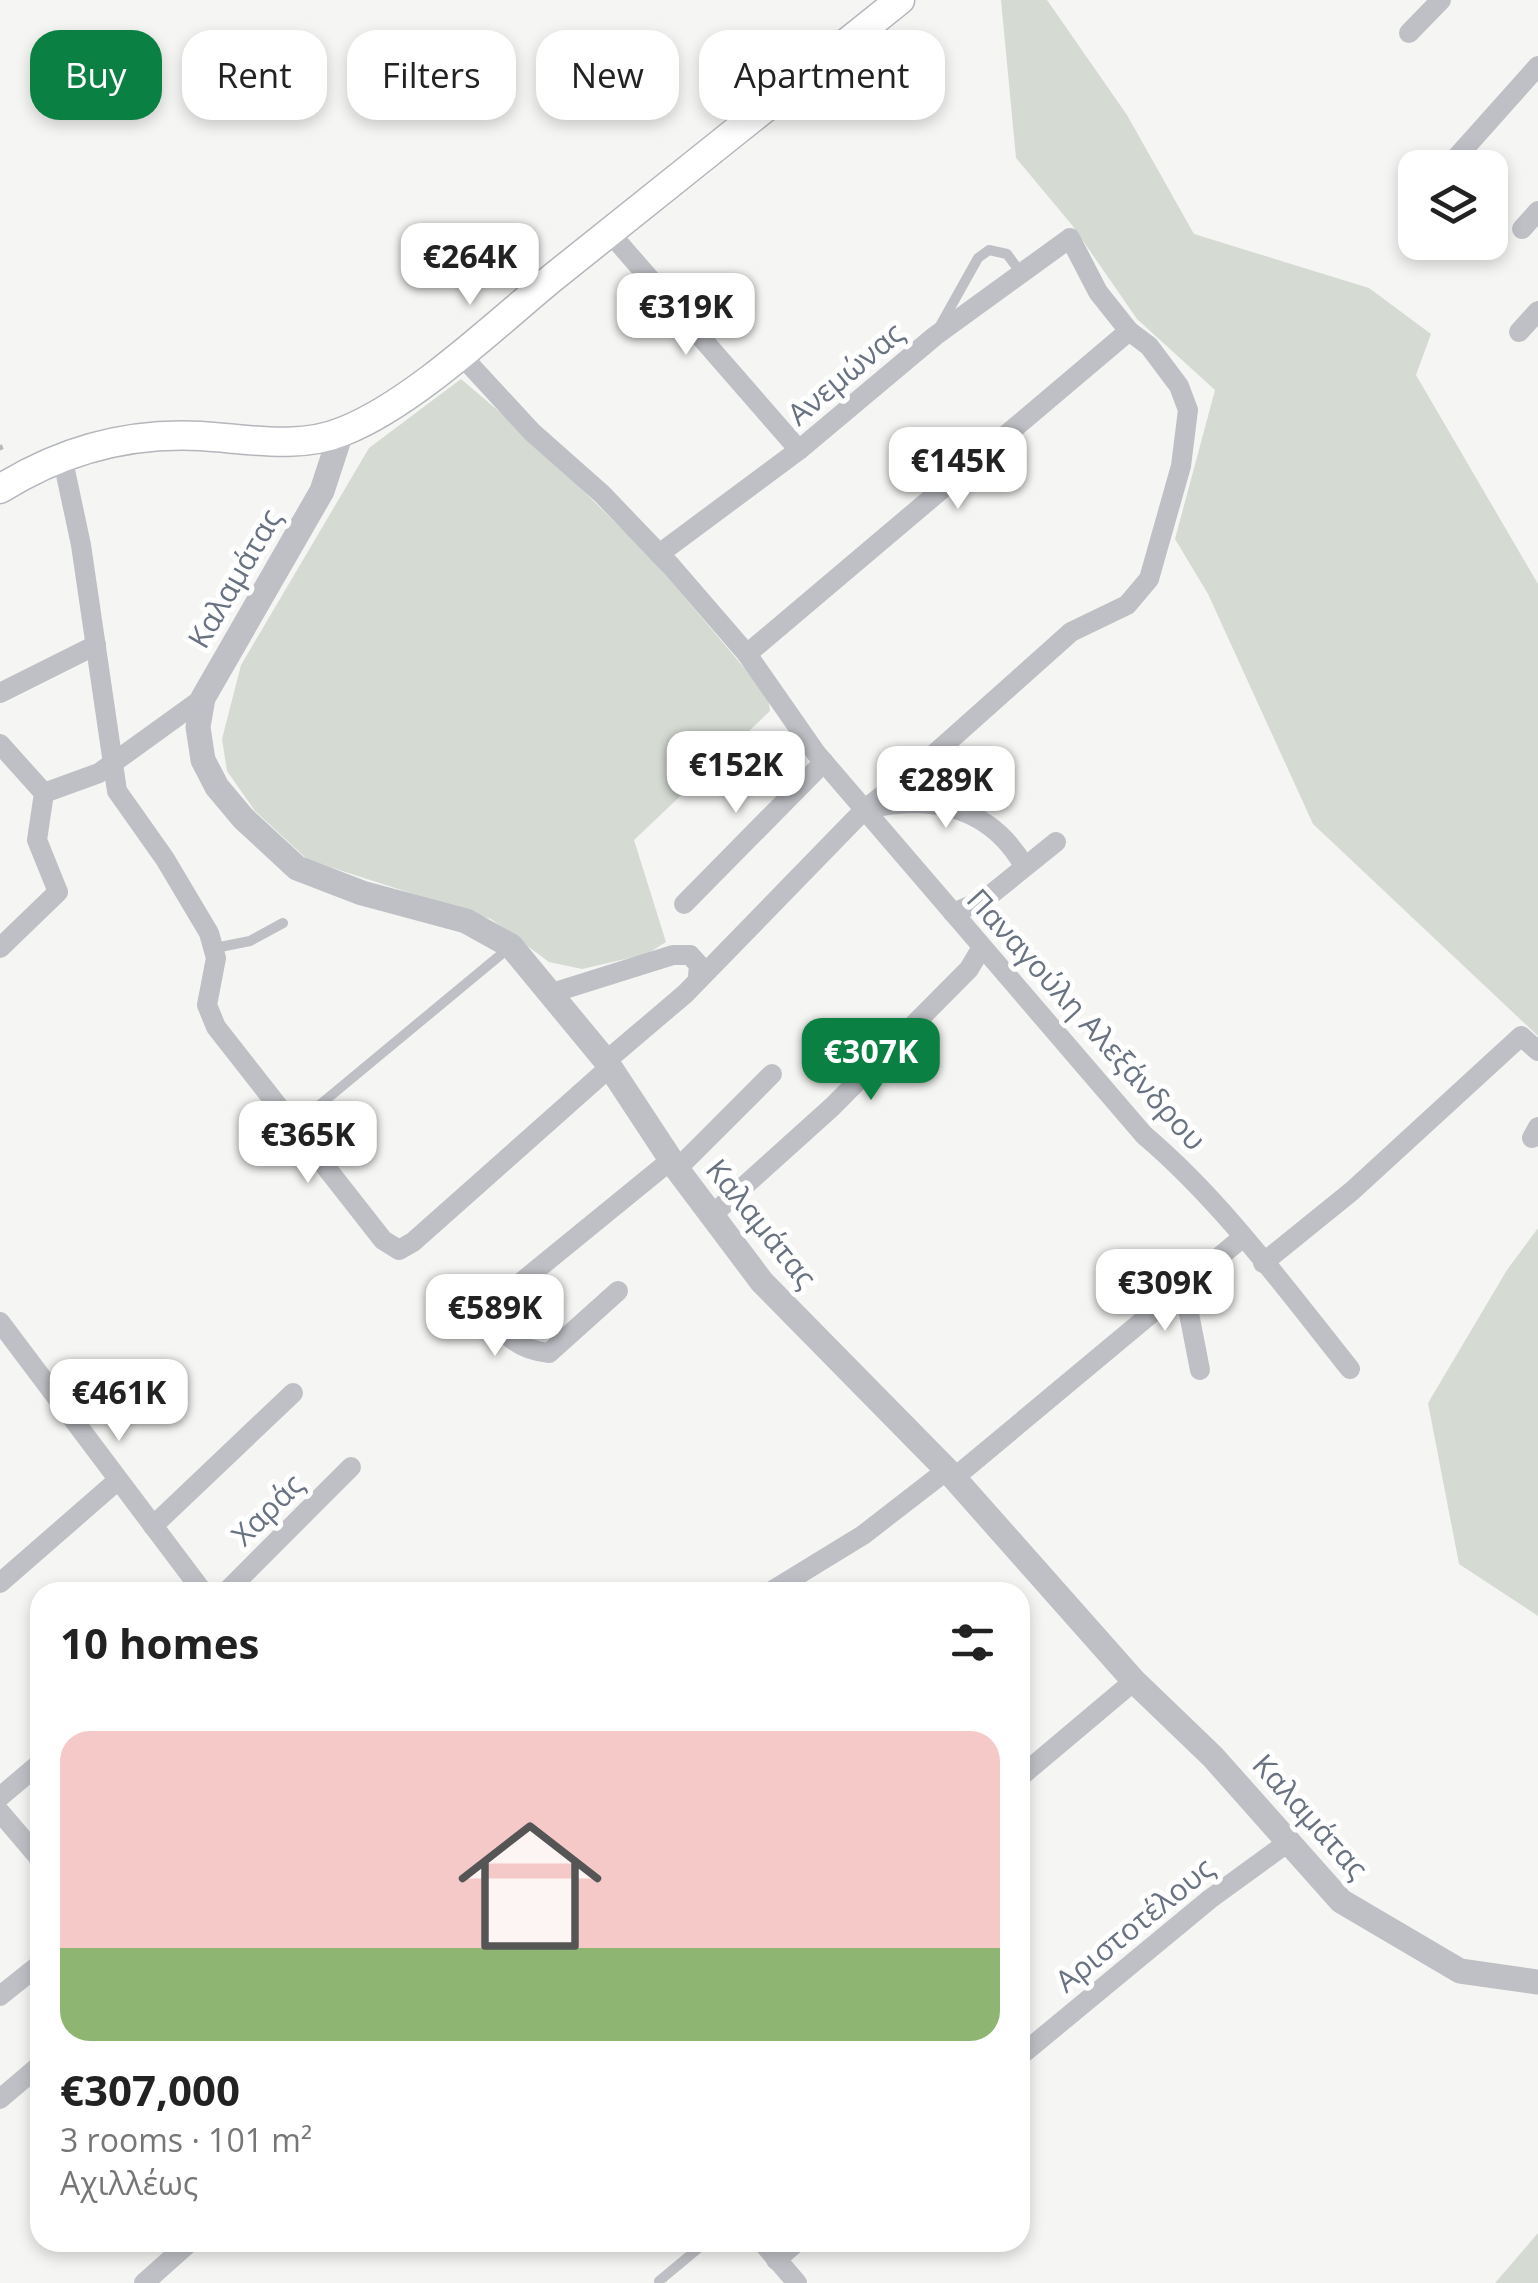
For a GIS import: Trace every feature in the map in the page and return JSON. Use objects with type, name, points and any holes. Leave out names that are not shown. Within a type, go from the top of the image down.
[{"type":"main road","points":[[0,490],[62,456],[126,438],[198,436],[283,442],[340,433],[371,418],[460,354],[900,0]]},
{"type":"street","points":[[1408,32],[1441,0]]},
{"type":"street","points":[[1463,150],[1538,66]]},
{"type":"street","points":[[1522,228],[1538,211]]},
{"type":"street","points":[[610,232],[799,450]]},
{"type":"street","name":"Ανεμώνας","points":[[659,554],[799,450],[935,336],[1070,238],[1098,292],[1129,331]]},
{"type":"street","points":[[1519,332],[1538,311]]},
{"type":"street","points":[[62,456],[96,644],[117,791],[165,858],[215,948],[206,1005],[216,1027],[293,1127],[383,1240],[399,1250],[656,1021],[865,809],[922,765],[1071,632],[1127,605],[1149,579],[1181,466],[1188,410],[1179,386],[1149,346],[1129,331],[748,654]]},
{"type":"street","name":"Παναγούλη Αλεξάνδρου","points":[[460,354],[506,406],[659,554],[748,654],[824,762],[1144,1135],[1170,1157],[1263,1262],[1350,1369]]},
{"type":"street","name":"Καλαμάτας","points":[[340,433],[322,492],[203,698],[198,727],[203,760],[217,787],[297,868],[362,893],[466,920],[511,946],[608,1064],[674,1165],[762,1282],[950,1474],[1134,1681],[1213,1757],[1341,1901],[1460,1971],[1538,1982]]},
{"type":"street","points":[[0,693],[96,644]]},
{"type":"street","points":[[44,793],[79,783],[111,764],[203,698]]},
{"type":"street","points":[[0,744],[44,793]]},
{"type":"street","points":[[684,904],[824,762]]},
{"type":"street","points":[[0,948],[51,904],[58,892],[37,840],[44,793]]},
{"type":"street","points":[[865,809],[904,801],[942,803],[974,814],[1011,844],[1024,866]]},
{"type":"street","points":[[953,913],[984,900],[1056,842]]},
{"type":"street","points":[[711,1216],[832,1107],[970,969],[982,948]]},
{"type":"street","points":[[552,992],[673,955],[690,955],[698,965],[698,976]]},
{"type":"street","points":[[1263,1262],[1352,1191],[1521,1036],[1538,1050]]},
{"type":"street","points":[[618,1292],[549,1353],[532,1352],[510,1339],[495,1323],[492,1306],[674,1165],[772,1074]]},
{"type":"street","points":[[786,1582],[863,1535],[950,1474],[1242,1238]]},
{"type":"street","points":[[1184,1288],[1200,1370]]},
{"type":"street","points":[[0,1322],[195,1582]]},
{"type":"street","points":[[153,1526],[293,1393]]},
{"type":"street","name":"Χαράς","points":[[236,1582],[350,1467]]},
{"type":"street","points":[[0,1583],[118,1481]]},
{"type":"street","points":[[1030,1769],[1134,1681]]},
{"type":"street","points":[[0,1797],[30,1771]]},
{"type":"street","points":[[0,1812],[30,1847]]},
{"type":"street","name":"Αριστοτέλους","points":[[1030,2048],[1210,1900],[1288,1844]]},
{"type":"street","points":[[0,1996],[30,1972]]},
{"type":"street","points":[[0,2099],[30,2074]]},
{"type":"street","points":[[144,2283],[179,2252]]},
{"type":"street","points":[[770,2252],[797,2283]]},
{"type":"street","points":[[776,2260],[785,2252]]},
{"type":"lane","points":[[935,336],[978,258],[989,250],[1007,254],[1022,274]]},
{"type":"lane","points":[[215,948],[250,941],[283,923]]},
{"type":"lane","points":[[293,1127],[511,946]]},
{"type":"lane","points":[[660,2281],[694,2252]]},
{"type":"shaded area","points":[[1001,0],[1047,0],[1127,115],[1194,234],[1369,288],[1431,334],[1416,375],[1538,584],[1538,1036],[1313,824],[1208,594],[1175,539],[1215,390],[1137,319],[1072,225],[1016,158]]},
{"type":"shaded area","points":[[461,379],[529,437],[654,561],[768,696],[770,711],[634,840],[666,942],[647,954],[582,969],[549,962],[491,919],[308,860],[255,811],[227,771],[222,739],[241,665],[369,448]]},
{"type":"shaded area","points":[[1538,1228],[1538,1616],[1459,1564],[1428,1403],[1507,1270]]},
{"type":"shaded area","points":[[1538,2233],[1538,2283],[1495,2283]]}]
